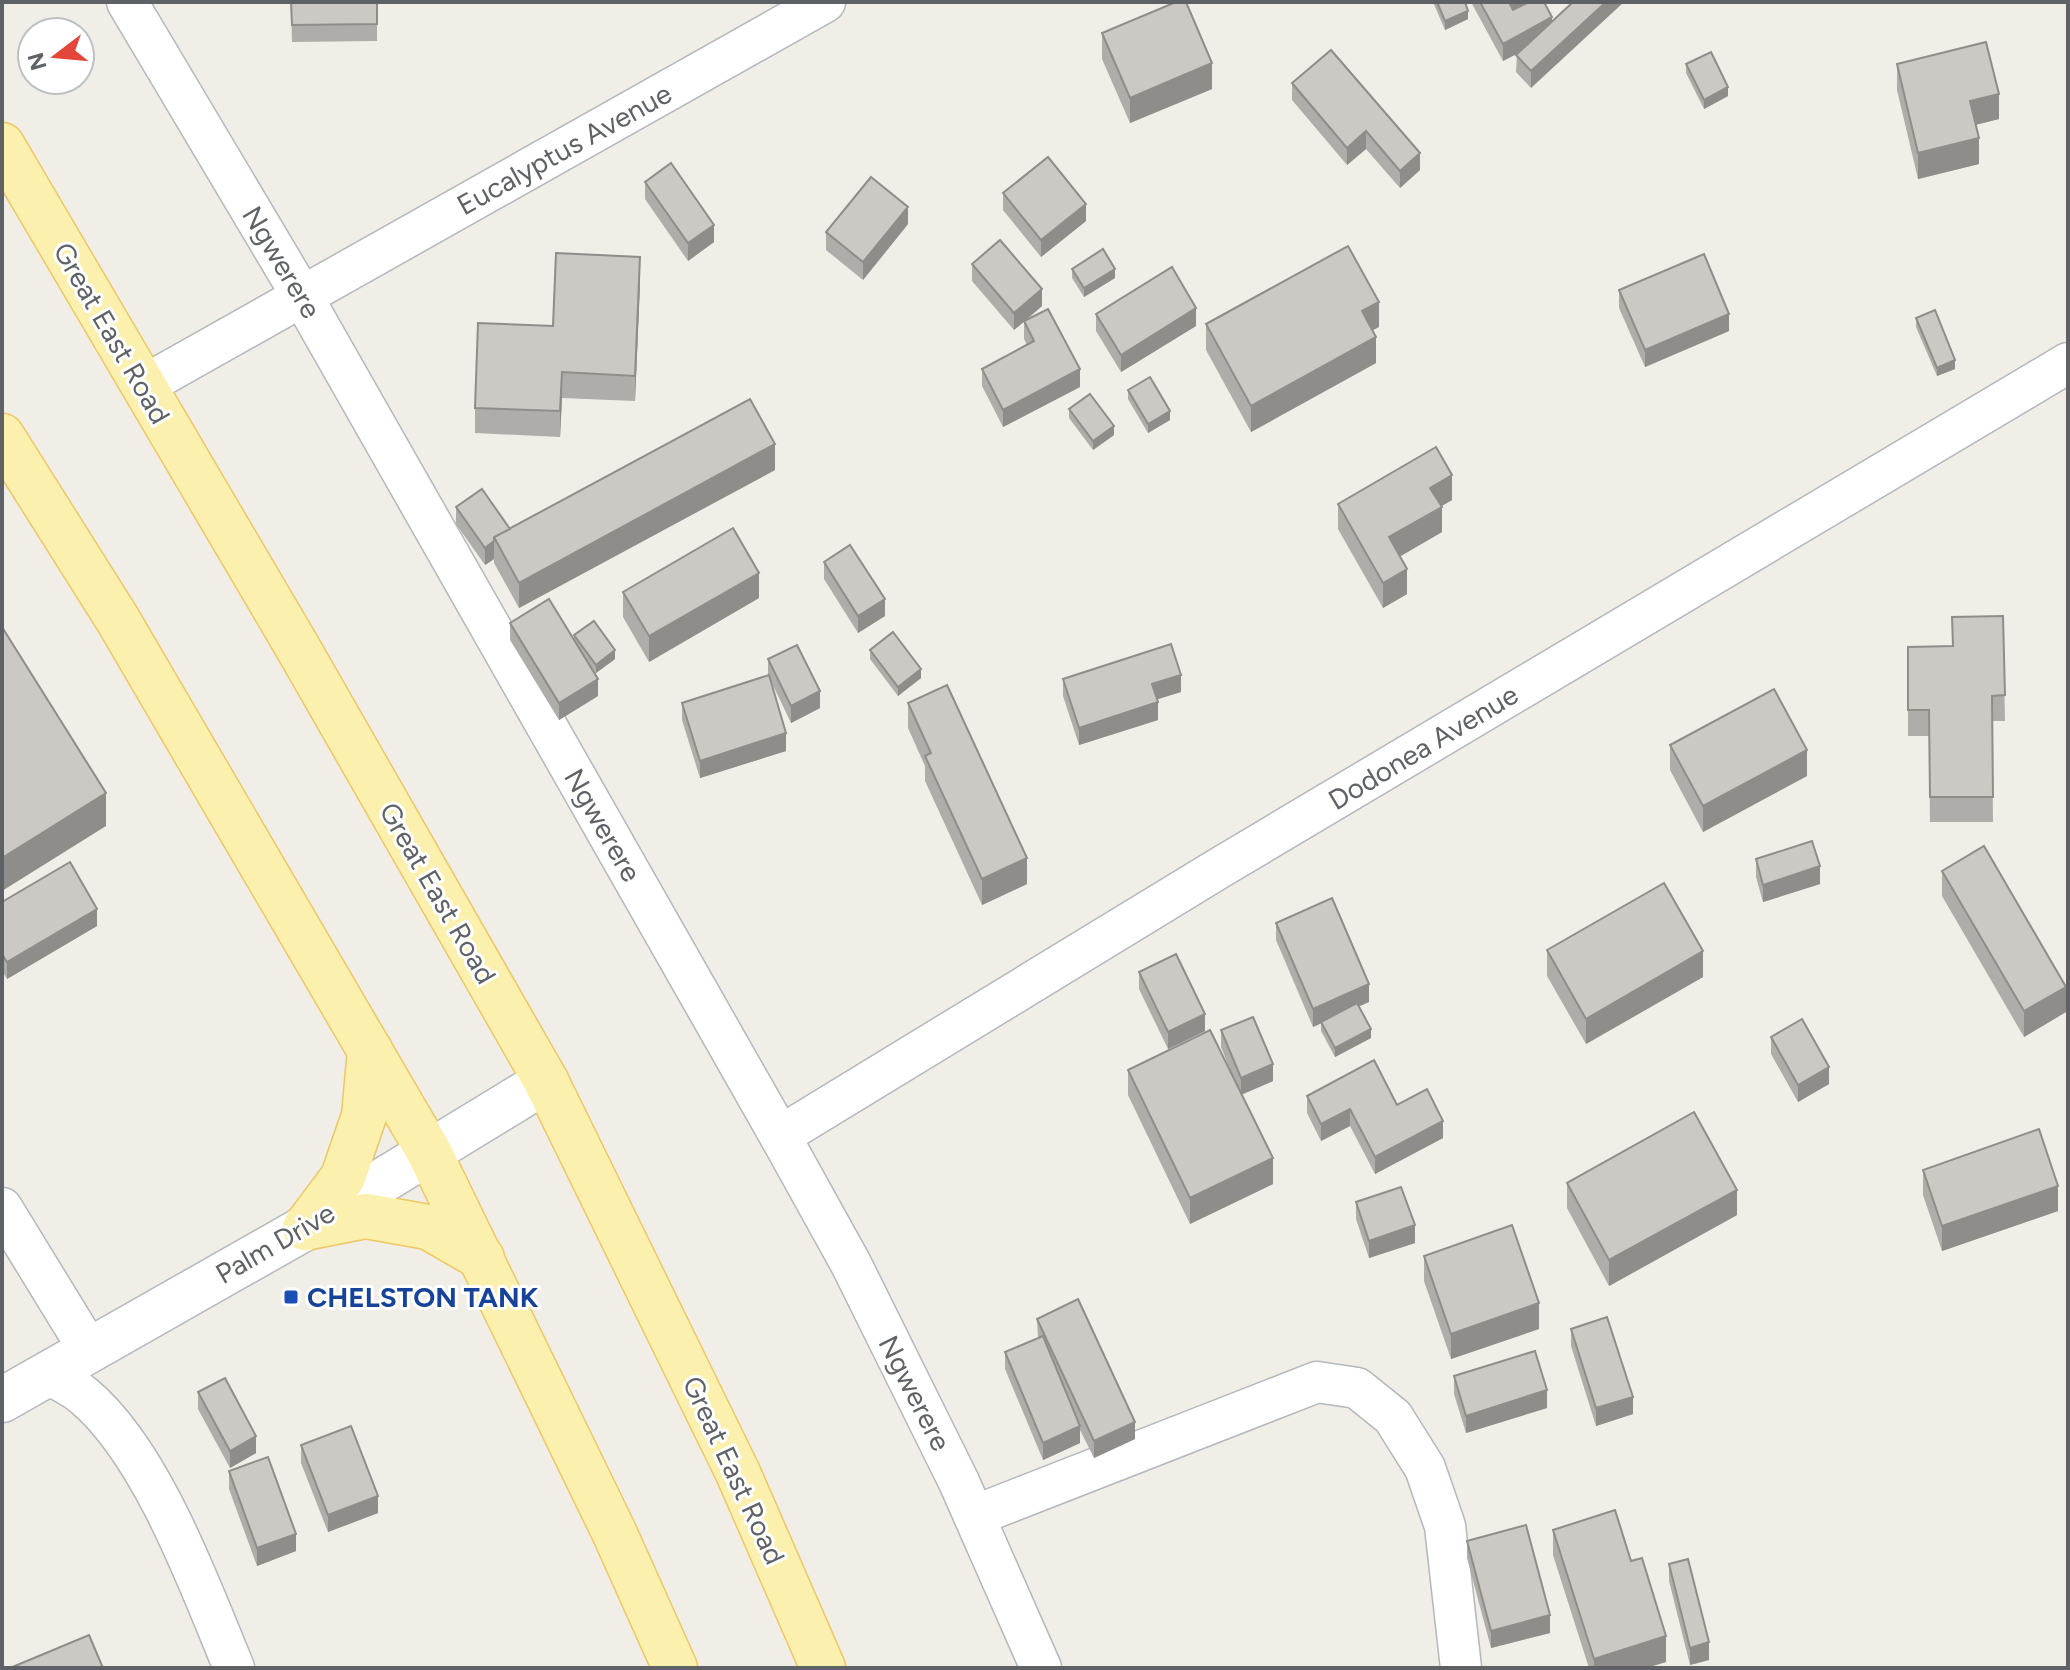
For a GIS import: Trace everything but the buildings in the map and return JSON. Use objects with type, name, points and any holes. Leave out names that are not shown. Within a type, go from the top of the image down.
[{"type":"main road","name":"Great East Road","points":[[2,145],[298,648],[546,1081],[738,1473],[823,1668]]},
{"type":"main road","points":[[2,436],[118,620],[428,1150],[614,1532],[675,1668]]},
{"type":"main road","points":[[305,1228],[343,1177],[364,1116],[370,1050]]},
{"type":"main road","points":[[305,1228],[366,1216],[428,1227],[482,1258]]},
{"type":"street","name":"Ngwerere","points":[[127,2],[302,296],[780,1136],[864,1290],[974,1516],[1041,1668]]},
{"type":"street","name":"Eucalyptus Avenue","points":[[143,386],[825,2]]},
{"type":"street","name":"Dodonea Avenue","points":[[780,1136],[1221,867],[2068,363]]},
{"type":"street","name":"Palm Drive","points":[[2,1400],[305,1228],[428,1150],[546,1081]]},
{"type":"street","points":[[2,1208],[89,1350]]},
{"type":"street","points":[[48,1374],[83,1395],[117,1429],[157,1495],[234,1668]]},
{"type":"street","points":[[974,1516],[1317,1382],[1357,1388],[1393,1417],[1425,1468],[1445,1526],[1461,1668]]},
{"type":"place","name":"CHELSTON TANK","points":[[291,1297]]}]
